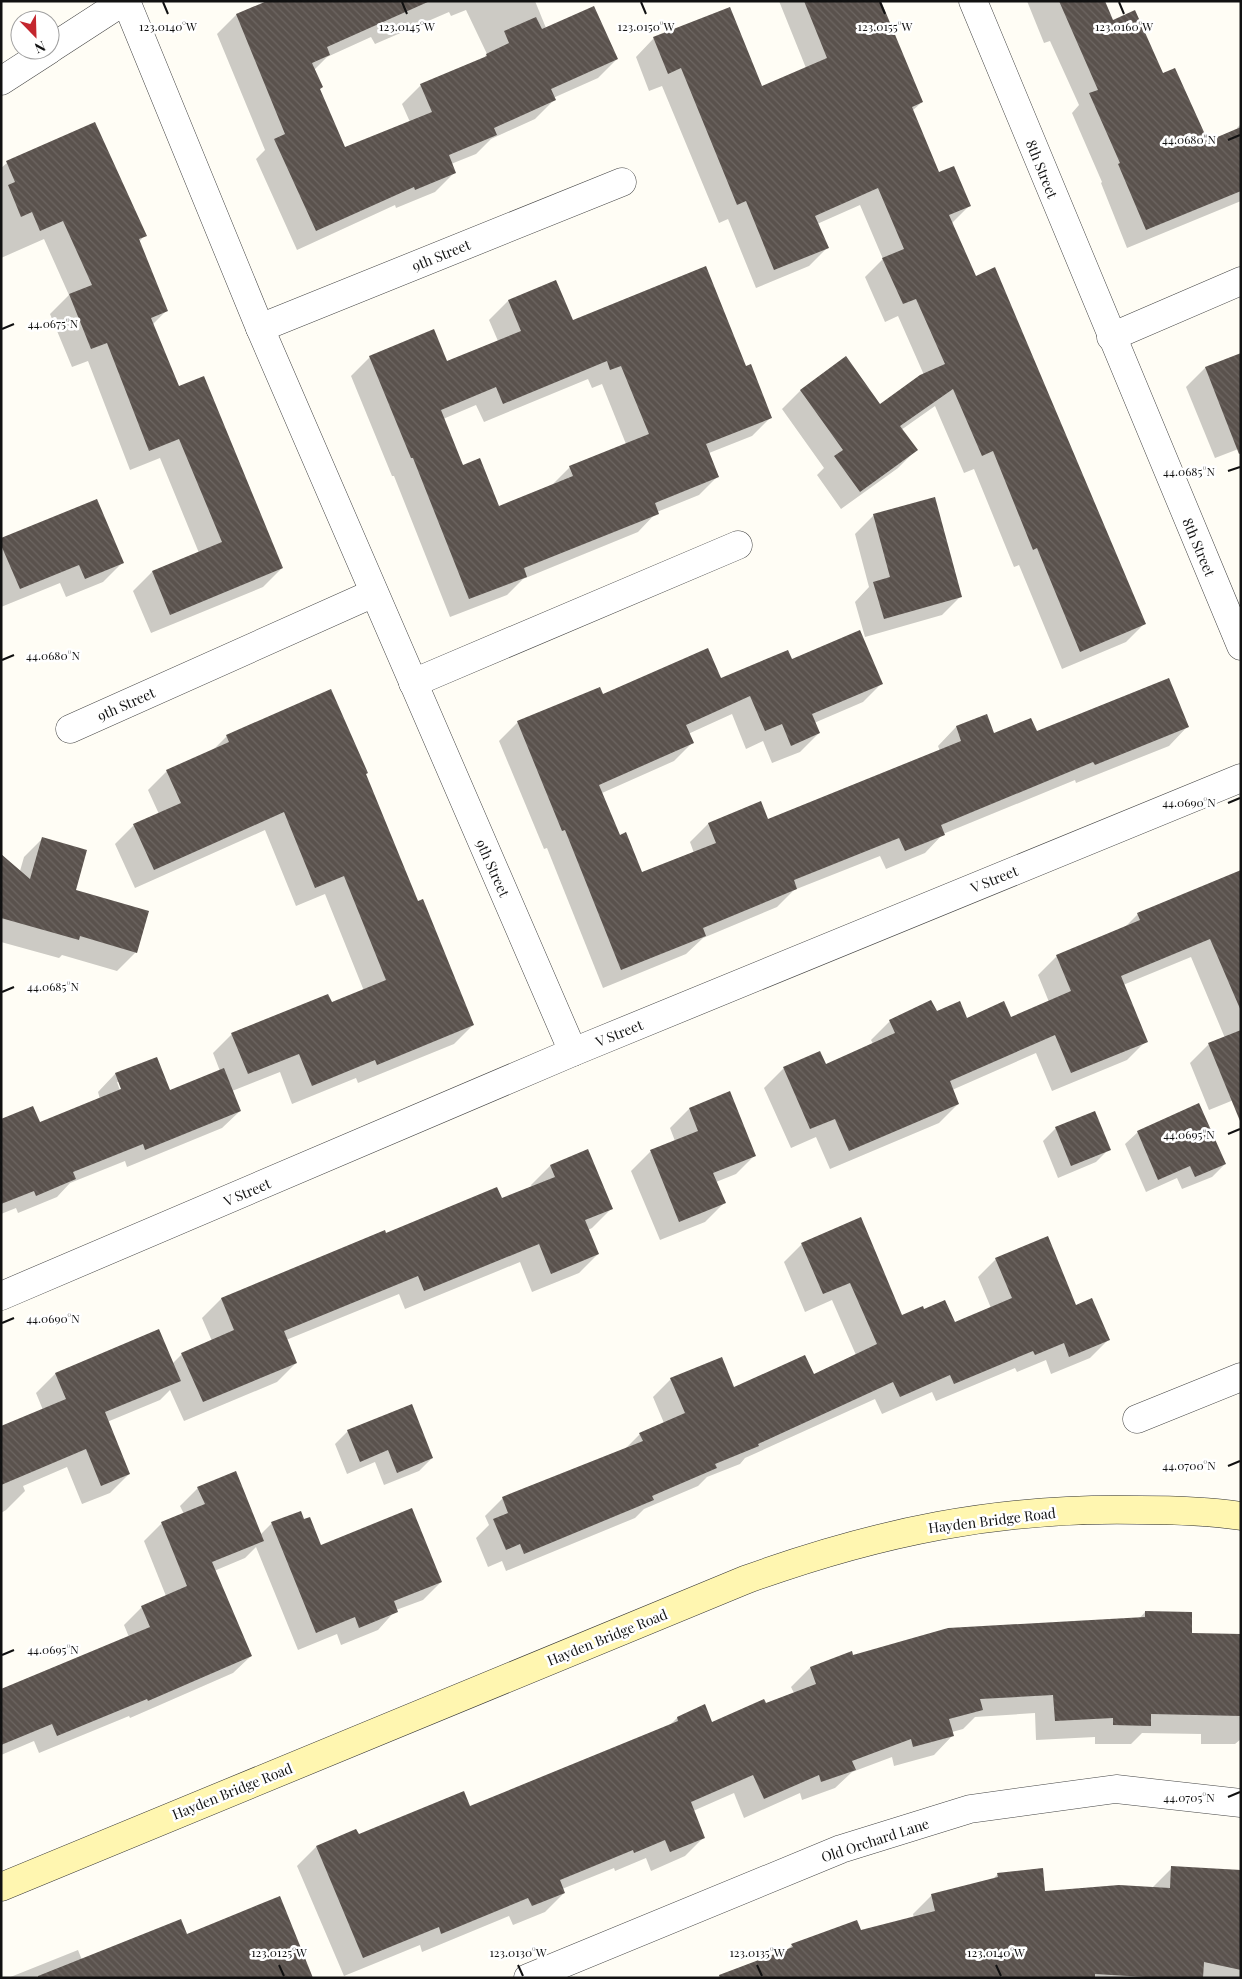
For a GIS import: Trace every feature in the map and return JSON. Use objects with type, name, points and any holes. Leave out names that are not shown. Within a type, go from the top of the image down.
[{"type":"street","points":[[60,43],[125,1]]},
{"type":"street","name":"9th Street","points":[[125,1],[260,328],[573,1052]]},
{"type":"street","name":"8th Street","points":[[973,1],[1241,646]]},
{"type":"street","points":[[1,81],[34,60]]},
{"type":"street","name":"9th Street","points":[[260,328],[622,182]]},
{"type":"street","points":[[1111,337],[1241,281]]},
{"type":"street","points":[[412,683],[738,545]]},
{"type":"street","name":"9th Street","points":[[70,728],[374,593]]},
{"type":"street","name":"V Street","points":[[1,1296],[573,1052],[1241,778]]},
{"type":"street","points":[[1137,1419],[1241,1377]]},
{"type":"street","name":"Hayden Bridge Road","points":[[1,1887],[745,1580],[808,1557],[876,1538],[955,1521],[1024,1513],[1098,1509],[1171,1510],[1241,1516]]},
{"type":"street","name":"Old Orchard Lane","points":[[528,1978],[841,1849],[970,1809],[1116,1789],[1241,1803]]},
{"type":"building","points":[[267,1],[430,1],[327,47],[330,55],[312,63],[323,87],[320,89],[345,147],[432,112],[420,84],[487,56],[486,54],[509,43],[504,31],[536,17],[542,29],[594,6],[618,59],[551,89],[556,100],[494,128],[497,135],[449,155],[456,173],[415,190],[414,187],[316,231],[274,139],[285,134],[236,14]]},
{"type":"building","points":[[804,1],[881,1],[923,102],[912,107],[939,172],[954,166],[971,206],[949,215],[976,276],[995,267],[1146,624],[1080,652],[1037,548],[1033,550],[993,451],[982,456],[953,389],[900,426],[918,450],[860,492],[834,456],[843,450],[800,390],[846,356],[880,404],[920,375],[945,364],[916,299],[903,304],[882,258],[904,249],[878,188],[815,216],[829,248],[774,270],[746,201],[737,205],[681,68],[668,74],[653,37],[730,7],[762,86],[827,58]]},
{"type":"building","points":[[1059,1],[1105,1],[1113,20],[1135,10],[1163,73],[1175,68],[1208,141],[1241,127],[1241,191],[1146,230],[1118,164],[1120,163],[1089,93],[1098,90]]},
{"type":"building","points":[[95,122],[147,236],[139,239],[168,311],[151,318],[179,386],[204,376],[283,568],[170,615],[152,571],[222,542],[179,439],[149,451],[107,343],[91,349],[69,294],[92,285],[63,221],[40,231],[32,212],[21,217],[8,185],[15,182],[6,161]]},
{"type":"building","points":[[706,266],[746,366],[751,364],[772,418],[706,444],[719,477],[655,503],[659,514],[524,568],[527,577],[469,599],[413,458],[411,458],[369,356],[434,329],[447,361],[521,331],[508,300],[556,280],[573,320]],"holes":[[[607,361],[610,370],[621,366],[649,434],[569,466],[573,476],[499,506],[480,458],[463,465],[441,410],[496,387],[503,404]]]},
{"type":"building","points":[[1241,353],[1241,453],[1239,454],[1205,367]]},
{"type":"building","points":[[935,497],[962,597],[884,619],[873,582],[890,577],[873,514]]},
{"type":"building","points":[[97,499],[124,563],[85,579],[79,565],[20,589],[1,545],[1,538]]},
{"type":"building","points":[[860,630],[883,684],[812,714],[820,733],[791,746],[782,724],[765,731],[750,696],[686,725],[694,743],[599,785],[620,835],[626,832],[642,872],[716,843],[708,823],[761,801],[768,819],[961,741],[956,726],[987,714],[994,733],[1031,718],[1037,731],[1169,678],[1189,727],[1095,765],[1093,762],[941,825],[945,835],[905,851],[899,838],[794,880],[797,889],[703,928],[706,936],[621,970],[565,830],[562,831],[517,721],[600,687],[603,694],[708,648],[721,678],[788,650],[792,659]]},
{"type":"building","points":[[331,689],[368,773],[366,774],[418,901],[423,899],[474,1025],[377,1065],[375,1060],[312,1086],[299,1054],[248,1074],[231,1033],[328,994],[332,1002],[386,980],[344,876],[315,888],[284,812],[154,870],[133,824],[181,803],[166,770],[229,742],[226,735]]},
{"type":"building","points":[[42,837],[87,850],[76,890],[149,911],[137,953],[80,936],[79,940],[1,918],[1,854],[30,879]]},
{"type":"building","points":[[1241,870],[1241,1011],[1210,939],[1121,976],[1148,1042],[1071,1073],[1055,1035],[950,1081],[959,1104],[849,1151],[835,1119],[810,1129],[783,1067],[820,1051],[826,1064],[895,1033],[889,1020],[931,1000],[937,1011],[960,1001],[967,1018],[1004,1001],[1011,1017],[1071,991],[1056,955],[1140,920],[1137,913]]},
{"type":"building","points":[[1241,1030],[1241,1120],[1240,1121],[1208,1043]]},
{"type":"building","points":[[157,1057],[170,1090],[224,1068],[241,1111],[145,1150],[143,1144],[73,1172],[76,1179],[36,1196],[34,1191],[1,1204],[1,1119],[33,1106],[40,1122],[121,1089],[115,1073]]},
{"type":"building","points":[[730,1091],[756,1156],[713,1173],[726,1203],[679,1222],[650,1150],[698,1131],[689,1108]]},
{"type":"building","points":[[1199,1103],[1226,1164],[1195,1177],[1190,1166],[1158,1180],[1137,1131]]},
{"type":"building","points":[[1095,1111],[1111,1150],[1071,1166],[1055,1127]]},
{"type":"building","points":[[588,1149],[613,1209],[585,1220],[599,1254],[551,1274],[539,1244],[424,1291],[418,1276],[284,1331],[297,1363],[203,1402],[181,1353],[234,1330],[221,1298],[385,1230],[386,1233],[497,1187],[502,1198],[555,1177],[550,1165]]},
{"type":"building","points":[[861,1217],[902,1315],[923,1306],[924,1309],[945,1300],[955,1322],[1012,1298],[995,1258],[1048,1236],[1076,1305],[1092,1298],[1110,1340],[1069,1357],[1064,1343],[1035,1355],[1033,1351],[954,1384],[950,1375],[900,1397],[893,1382],[758,1444],[759,1446],[715,1464],[717,1468],[652,1496],[654,1500],[524,1554],[520,1544],[506,1550],[493,1519],[508,1513],[502,1497],[643,1441],[639,1433],[685,1413],[670,1378],[722,1357],[734,1387],[805,1355],[814,1374],[877,1344],[850,1283],[823,1294],[801,1243]]},
{"type":"building","points":[[159,1329],[181,1381],[105,1412],[130,1474],[101,1486],[86,1449],[1,1485],[1,1426],[66,1399],[55,1373]]},
{"type":"building","points":[[412,1404],[433,1458],[397,1473],[388,1450],[360,1462],[347,1430]]},
{"type":"building","points":[[236,1471],[264,1541],[212,1562],[252,1656],[148,1701],[147,1699],[57,1736],[52,1724],[1,1745],[1,1689],[150,1627],[141,1606],[187,1586],[161,1522],[205,1504],[197,1487]]},
{"type":"building","points":[[412,1508],[442,1582],[394,1601],[398,1612],[359,1628],[355,1617],[316,1633],[271,1522],[301,1511],[304,1519],[310,1517],[321,1545]]},
{"type":"building","points":[[1145,1611],[1192,1612],[1192,1633],[1241,1634],[1241,1716],[1151,1714],[1151,1726],[1113,1725],[1113,1718],[1055,1721],[1053,1695],[980,1699],[983,1710],[949,1719],[954,1736],[913,1747],[911,1739],[852,1761],[856,1770],[821,1782],[819,1775],[764,1799],[753,1775],[691,1802],[705,1838],[670,1852],[665,1840],[634,1853],[633,1850],[560,1880],[565,1893],[532,1906],[528,1898],[441,1934],[439,1927],[363,1958],[316,1846],[356,1829],[359,1834],[464,1791],[470,1806],[678,1721],[677,1717],[705,1704],[712,1722],[764,1699],[766,1703],[816,1684],[810,1667],[852,1651],[853,1655],[948,1628],[1145,1617]]},
{"type":"building","points":[[1171,1866],[1241,1870],[1241,1970],[1204,1962],[1203,1978],[1162,1978],[1095,1974],[1095,1978],[720,1978],[719,1975],[793,1947],[791,1944],[857,1920],[861,1930],[935,1911],[931,1894],[998,1877],[997,1873],[1043,1868],[1045,1891],[1119,1885],[1170,1888]]},
{"type":"building","points":[[280,1896],[313,1978],[38,1978],[38,1976],[181,1919],[187,1934]]}]
